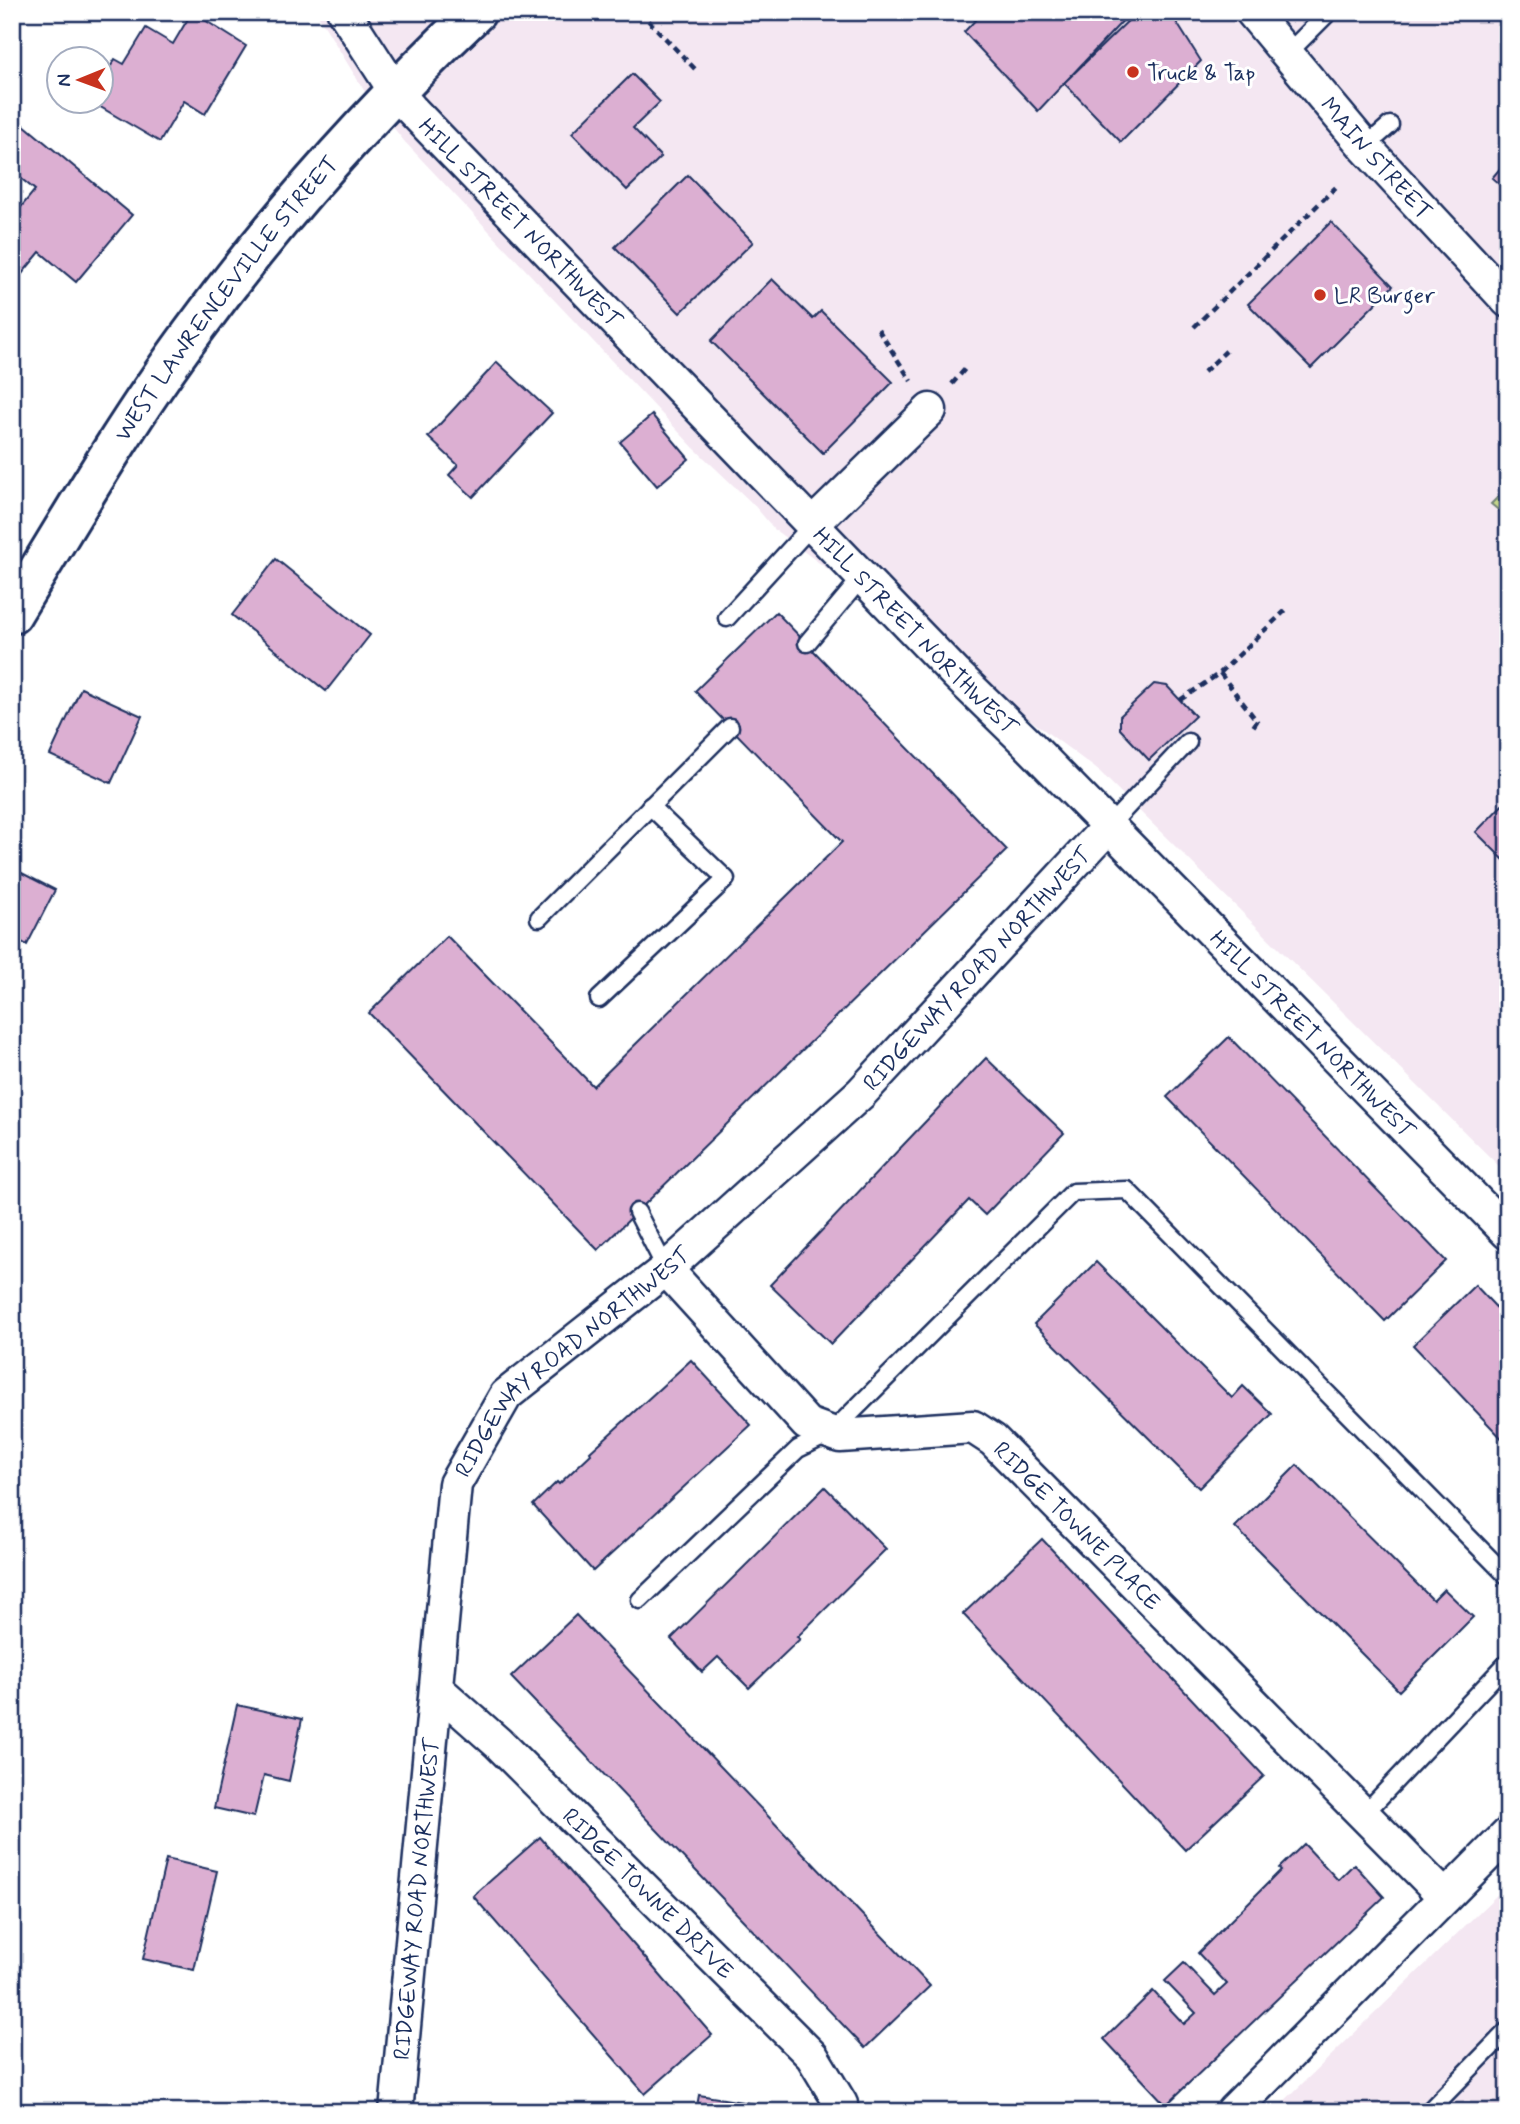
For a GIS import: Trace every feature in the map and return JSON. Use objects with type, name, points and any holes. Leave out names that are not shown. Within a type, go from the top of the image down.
[{"type":"street","name":"HILL STREET NORTHWEST","points":[[344,12],[395,90],[863,576],[1508,1233]]},
{"type":"street","name":"WEST LAWRENCEVILLE STREET","points":[[12,614],[125,429],[191,333],[271,231],[395,90],[476,12]]},
{"type":"street","name":"MAIN STREET","points":[[1252,12],[1365,148],[1508,301]]},
{"type":"street","points":[[813,524],[930,410]]},
{"type":"street","name":"RIDGEWAY ROAD NORTHWEST","points":[[396,2112],[455,1483],[506,1395],[666,1269],[861,1093],[1108,827]]},
{"type":"street","name":"RIDGE TOWNE PLACE","points":[[666,1269],[807,1424],[841,1436],[973,1427],[993,1440],[1446,1896]]},
{"type":"street","name":"RIDGE TOWNE DRIVE","points":[[437,1689],[498,1743],[812,2056],[841,2104],[841,2112]]},
{"type":"street","points":[[1233,2111],[1508,1834]]},
{"type":"lane","points":[[1286,55],[1329,12]]},
{"type":"lane","points":[[1365,148],[1390,125]]},
{"type":"lane","points":[[727,618],[813,524]]},
{"type":"lane","points":[[807,643],[863,576]]},
{"type":"lane","points":[[539,918],[730,727]]},
{"type":"lane","points":[[1108,827],[1188,742]]},
{"type":"lane","points":[[599,999],[726,879],[650,806]]},
{"type":"lane","points":[[640,1600],[798,1449],[831,1433],[1073,1192],[1127,1190],[1508,1577]]},
{"type":"lane","points":[[637,1212],[666,1269]]},
{"type":"lane","points":[[1364,1814],[1508,1662]]},
{"type":"lane","points":[[1428,2112],[1508,2030]]},
{"type":"path","points":[[640,12],[695,69]]},
{"type":"path","points":[[1194,327],[1336,187]]},
{"type":"path","points":[[1204,372],[1226,351]]},
{"type":"path","points":[[1180,700],[1220,673],[1289,607]]},
{"type":"path","points":[[1220,673],[1257,721],[1253,727]]},
{"type":"shaded area","points":[[316,12],[1508,12],[1508,1175],[1099,771],[775,530],[404,141],[365,92]]},
{"type":"shaded area","points":[[1508,1885],[1508,2112],[1273,2112],[1501,1891]]},
{"type":"green space","points":[[1508,487],[1508,518],[1491,504]]},
{"type":"green space","points":[[1508,525],[1508,566],[1502,545]]},
{"type":"building","points":[[192,12],[246,46],[205,114],[184,101],[160,142],[116,116],[116,60],[124,64],[146,28],[173,44]]},
{"type":"building","points":[[983,12],[1131,12],[1038,111],[964,32]]},
{"type":"building","name":"Truck & Tap","points":[[1137,12],[1170,12],[1201,61],[1121,142],[1064,83]]},
{"type":"building","points":[[632,74],[660,102],[633,128],[661,157],[627,190],[572,133]]},
{"type":"building","points":[[12,115],[132,215],[76,282],[40,252],[12,286],[12,218],[35,190],[12,171]]},
{"type":"building","points":[[1508,159],[1508,192],[1492,178]]},
{"type":"building","points":[[688,175],[753,242],[680,313],[615,247]]},
{"type":"building","name":"LR Burger","points":[[1331,222],[1393,286],[1311,368],[1248,304]]},
{"type":"building","points":[[772,279],[813,319],[821,311],[893,382],[823,453],[711,341]]},
{"type":"building","points":[[497,362],[552,413],[473,497],[449,475],[458,465],[428,437]]},
{"type":"building","points":[[652,415],[689,459],[657,486],[620,442]]},
{"type":"building","points":[[276,559],[370,635],[326,691],[232,615]]},
{"type":"building","points":[[776,612],[1007,850],[598,1250],[369,1013],[447,936],[593,1086],[842,842],[695,691]]},
{"type":"building","points":[[1154,684],[1167,686],[1195,716],[1149,760],[1120,729],[1120,716]]},
{"type":"building","points":[[81,688],[142,716],[111,783],[50,755]]},
{"type":"building","points":[[1508,799],[1508,864],[1476,832]]},
{"type":"building","points":[[12,868],[55,890],[27,945],[12,937]]},
{"type":"building","points":[[1229,1037],[1446,1261],[1385,1321],[1167,1097]]},
{"type":"building","points":[[986,1058],[1064,1133],[985,1215],[969,1200],[831,1344],[770,1285]]},
{"type":"building","points":[[1096,1262],[1232,1398],[1243,1386],[1272,1414],[1199,1488],[1034,1324]]},
{"type":"building","points":[[1475,1285],[1508,1320],[1508,1445],[1413,1345]]},
{"type":"building","points":[[691,1360],[751,1425],[593,1571],[533,1505],[557,1482],[559,1484]]},
{"type":"building","points":[[1297,1465],[1433,1600],[1444,1589],[1473,1617],[1399,1691],[1235,1527]]},
{"type":"building","points":[[825,1487],[886,1549],[749,1688],[718,1657],[702,1672],[671,1639]]},
{"type":"building","points":[[1042,1539],[1264,1776],[1185,1850],[963,1614]]},
{"type":"building","points":[[576,1615],[930,1986],[865,2048],[511,1677]]},
{"type":"building","points":[[237,1705],[302,1719],[289,1781],[264,1775],[254,1817],[214,1808]]},
{"type":"building","points":[[540,1837],[712,2035],[645,2094],[473,1896]]},
{"type":"building","points":[[1304,1844],[1338,1880],[1354,1864],[1384,1897],[1166,2105],[1104,2039],[1153,1991],[1184,2024],[1196,2013],[1165,1981],[1184,1963],[1215,1995],[1227,1984],[1198,1953]]},
{"type":"building","points":[[166,1859],[217,1871],[194,1970],[143,1959]]},
{"type":"building","points":[[699,2095],[785,2109],[784,2112],[696,2112]]},
{"type":"place","name":"Truck & Tap","points":[[1133,72]]},
{"type":"place","name":"LR Burger","points":[[1320,295]]}]
